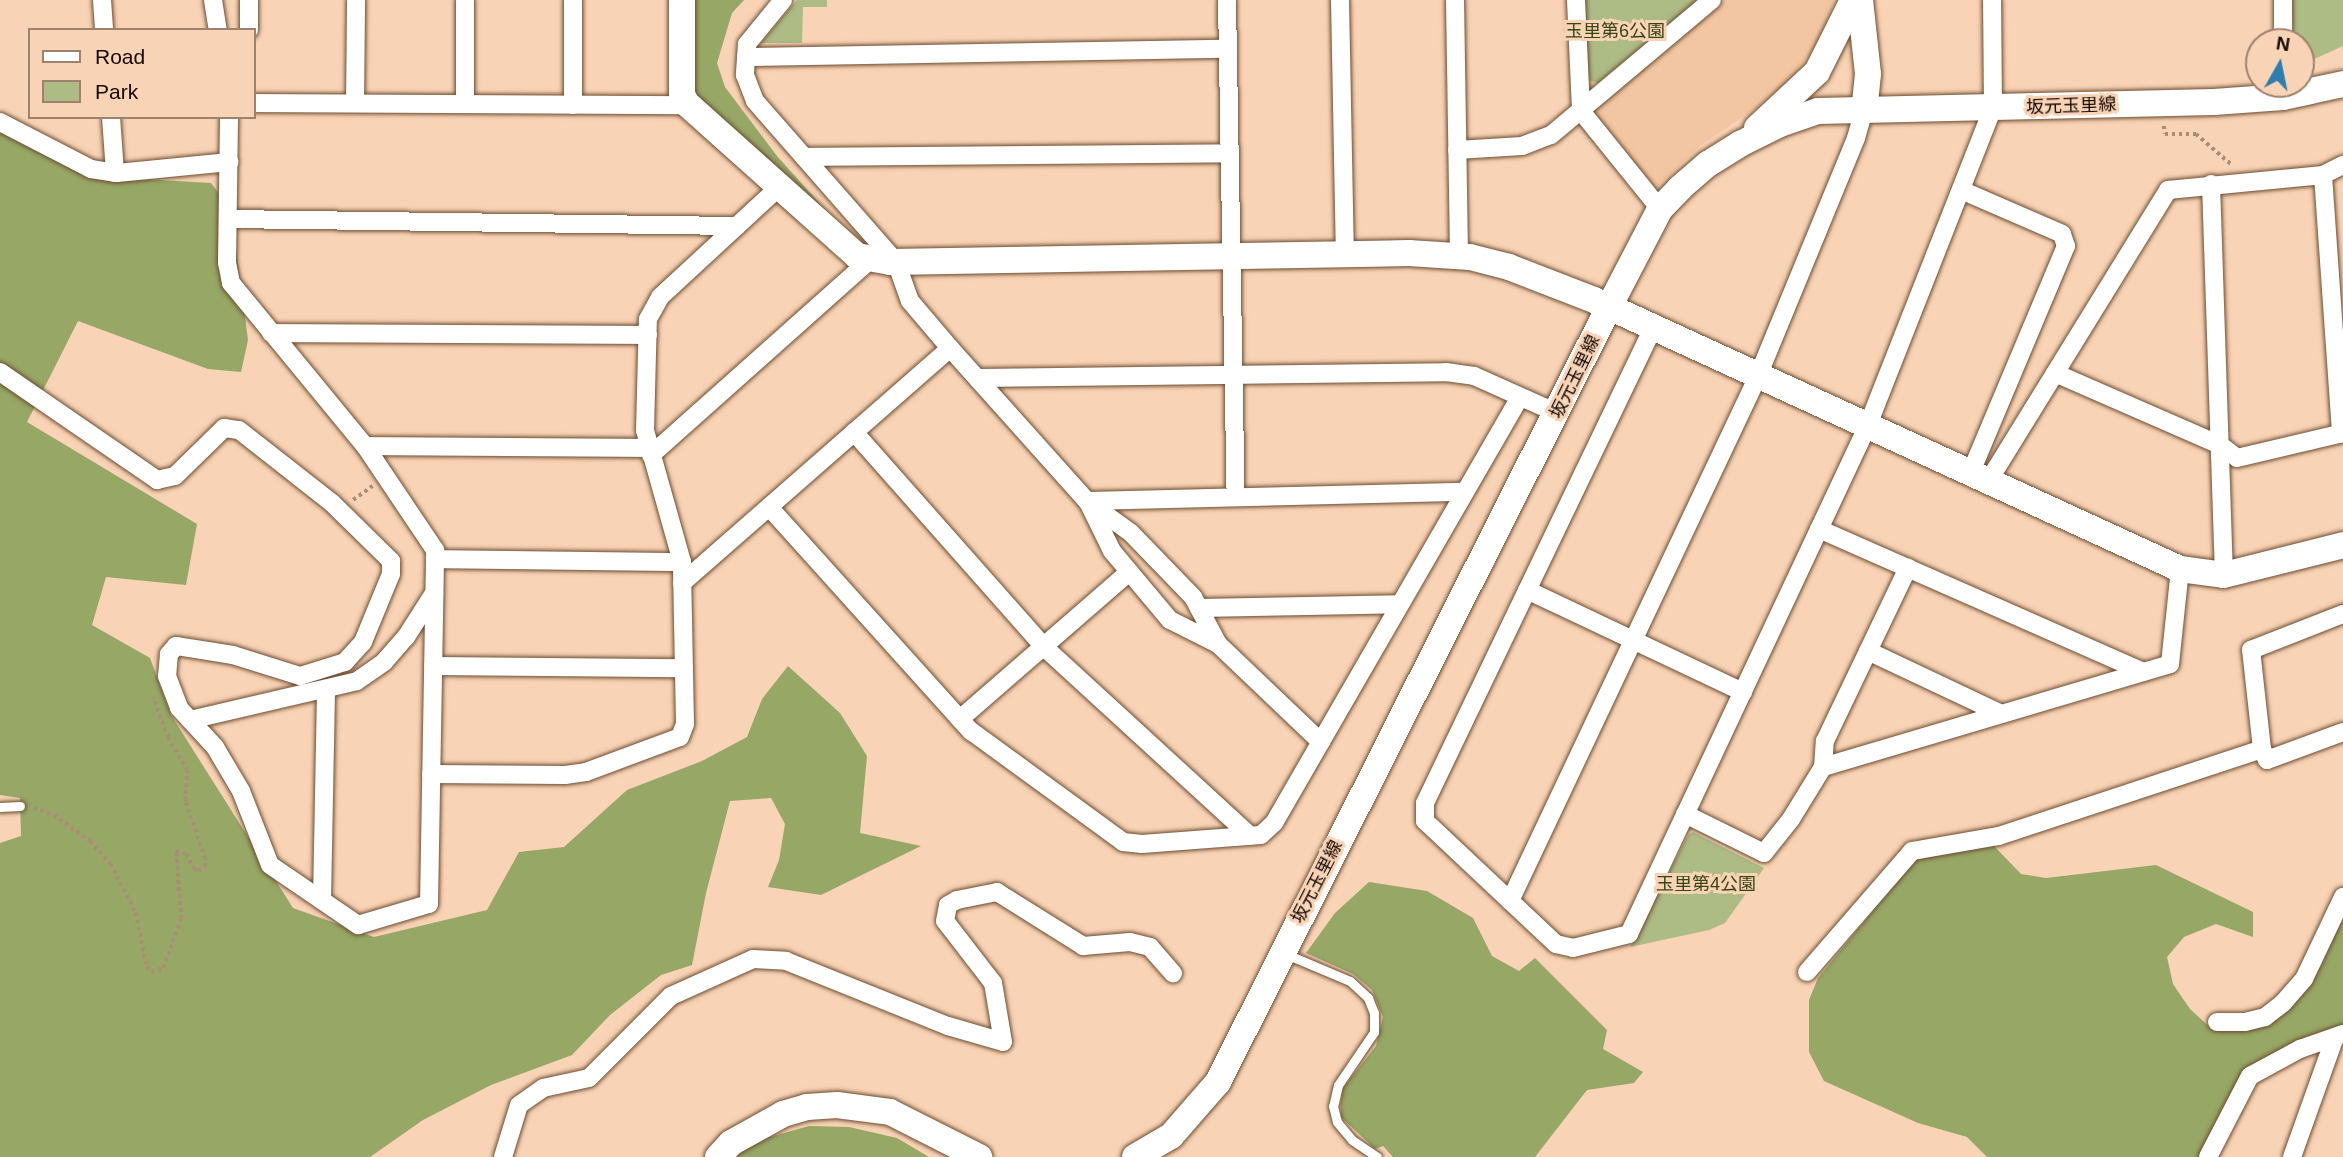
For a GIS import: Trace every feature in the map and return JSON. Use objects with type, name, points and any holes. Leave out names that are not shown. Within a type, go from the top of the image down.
[{"type":"street","points":[[102,0],[104,28]]},
{"type":"street","points":[[213,0],[218,28]]},
{"type":"street","points":[[248,28],[249,0]]},
{"type":"street","points":[[355,103],[356,0]]},
{"type":"street","points":[[465,0],[465,104]]},
{"type":"street","points":[[573,0],[573,104]]},
{"type":"street","points":[[682,0],[682,94],[688,105],[857,256],[884,261],[1345,254],[1459,256],[1509,267],[1609,307],[2180,569],[2224,575],[2343,545]]},
{"type":"street","points":[[783,0],[753,33],[747,44],[745,75],[755,101],[804,157],[884,261],[910,300],[976,378],[1087,500],[1131,533],[1193,597],[1218,643],[1321,742]]},
{"type":"street","points":[[1227,0],[1236,497]]},
{"type":"street","points":[[1340,0],[1345,254]]},
{"type":"street","points":[[1455,0],[1459,256]]},
{"type":"street","points":[[1576,0],[1578,92],[1581,111],[1660,209]]},
{"type":"street","points":[[1457,150],[1529,144],[1551,135],[1712,0]]},
{"type":"street","points":[[1740,144],[1817,72],[1853,0]]},
{"type":"street","points":[[1510,901],[1758,376],[1856,138],[1864,110],[1868,74],[1860,0]]},
{"type":"street","points":[[1653,328],[1425,803],[1425,821],[1556,944],[1573,948],[1629,933],[1868,425],[1993,108],[1992,0]]},
{"type":"street","points":[[2283,0],[2283,28]]},
{"type":"street","points":[[746,57],[1228,49]]},
{"type":"street","name":"坂元玉里線","points":[[2315,87],[2343,84]]},
{"type":"street","name":"坂元玉里線","points":[[1135,1157],[1171,1136],[1218,1083],[1282,951],[1660,209],[1708,164],[1740,144],[1780,124],[1818,111],[2162,103],[2245,95]]},
{"type":"street","points":[[256,103],[688,105]]},
{"type":"street","points":[[111,119],[115,173]]},
{"type":"street","points":[[0,372],[157,480],[170,480],[216,434],[231,427],[239,430],[340,510],[391,561],[391,574],[363,642],[345,662],[300,676],[222,652],[176,646],[169,654],[167,676],[178,708],[215,747],[241,790],[270,865],[358,925],[429,904],[435,550],[365,446],[231,283],[227,263],[229,119]]},
{"type":"street","points":[[0,122],[91,169],[115,173],[229,162]]},
{"type":"street","points":[[804,157],[1230,153]]},
{"type":"street","points":[[1980,476],[2055,373],[2168,190],[2323,174],[2343,165]]},
{"type":"street","points":[[2055,373],[2220,446],[2237,458],[2342,433],[2323,174]]},
{"type":"street","points":[[2211,184],[2224,575]]},
{"type":"street","points":[[431,774],[586,772],[680,737],[685,723],[682,562],[645,430],[648,319],[660,297],[778,188]]},
{"type":"street","points":[[1961,191],[2062,234],[2066,246],[1980,476]]},
{"type":"street","points":[[228,219],[737,226]]},
{"type":"street","points":[[365,446],[650,452],[884,261]]},
{"type":"street","points":[[271,333],[648,335]]},
{"type":"street","points":[[682,583],[950,348]]},
{"type":"street","points":[[976,378],[1446,372],[1474,376],[1557,413]]},
{"type":"street","points":[[769,507],[971,731],[1123,842],[1142,844],[1261,835],[1274,823],[1520,397]]},
{"type":"street","points":[[854,432],[1043,646],[1250,836]]},
{"type":"street","points":[[1087,500],[1465,492]]},
{"type":"street","points":[[1087,500],[1112,551],[1170,620],[1218,643]]},
{"type":"street","points":[[1819,529],[2143,672]]},
{"type":"street","points":[[435,559],[682,562]]},
{"type":"street","points":[[1685,814],[1764,853],[1791,819],[1823,766],[1825,741],[1908,568]]},
{"type":"street","points":[[1823,766],[2170,664],[2180,569]]},
{"type":"street","points":[[960,719],[1129,572]]},
{"type":"street","points":[[1527,590],[1743,692]]},
{"type":"street","points":[[190,720],[357,681],[384,662],[406,637],[434,593]]},
{"type":"street","points":[[1199,608],[1400,604]]},
{"type":"street","points":[[2343,614],[2251,650],[2262,749],[2267,760],[2343,732]]},
{"type":"street","points":[[1868,651],[1999,713]]},
{"type":"street","points":[[433,666],[684,668]]},
{"type":"street","points":[[322,900],[326,690]]},
{"type":"street","points":[[1807,972],[1912,851],[1999,836],[2262,749]]},
{"type":"street","points":[[503,1157],[519,1105],[543,1088],[589,1078],[671,996],[753,959],[786,961],[948,1026],[1003,1042],[993,983],[945,921],[948,905],[957,900],[997,892],[1083,946],[1130,943],[1150,947],[1173,973]]},
{"type":"street","points":[[2217,1022],[2245,1022],[2265,1017],[2283,1003],[2304,979],[2343,897]]},
{"type":"street","points":[[2208,1157],[2250,1076],[2300,1049],[2339,1036]]},
{"type":"street","points":[[2292,1157],[2339,1036]]},
{"type":"street","points":[[718,1157],[731,1143],[783,1114],[807,1107],[837,1105],[890,1112],[979,1157]]},
{"type":"lane","points":[[0,807],[20,806]]},
{"type":"lane","points":[[1282,951],[1350,981],[1368,998],[1374,1013],[1374,1032],[1338,1085],[1333,1106],[1337,1122],[1352,1140],[1377,1157]]},
{"type":"path","points":[[2162,103],[2165,134],[2196,134],[2251,181]]},
{"type":"path","points":[[340,510],[386,476]]},
{"type":"path","points":[[20,806],[36,808],[54,815],[90,841],[111,864],[136,913],[146,967],[151,972],[163,968],[181,919],[176,851],[187,853],[194,869],[198,871],[205,867],[205,859],[185,801],[187,771],[168,738],[152,691]]},
{"type":"shaded area","points":[[1725,0],[1835,0],[1817,43],[1791,79],[1767,100],[1700,146],[1654,190],[1595,118],[1596,107]]},
{"type":"green space","points":[[693,0],[744,0],[732,13],[717,63],[725,87],[777,156],[838,224],[692,94]]},
{"type":"green space","points":[[797,0],[827,0],[827,7],[803,7],[802,43],[761,43]]},
{"type":"green space","name":"玉里第6公園","points":[[1583,0],[1699,0],[1598,83],[1585,79]]},
{"type":"green space","points":[[2292,0],[2343,0],[2343,46],[2315,59],[2315,28],[2293,28]]},
{"type":"green space","points":[[0,129],[141,179],[211,183],[231,210],[248,340],[241,372],[208,369],[78,321],[27,422],[197,524],[186,585],[106,577],[92,625],[150,658],[171,715],[293,908],[374,937],[487,910],[519,852],[564,847],[627,790],[702,761],[747,737],[762,699],[788,666],[840,713],[867,756],[860,833],[921,846],[821,895],[768,887],[779,860],[785,824],[771,798],[730,801],[706,893],[692,965],[661,975],[610,1015],[572,1055],[491,1085],[423,1120],[370,1157],[0,1157],[0,843],[21,836],[20,798],[0,795]]},
{"type":"green space","name":"玉里第4公園","points":[[1693,832],[1764,868],[1725,923],[1709,930],[1630,947],[1689,834]]},
{"type":"green space","points":[[1994,846],[2021,874],[2046,878],[2156,865],[2253,912],[2253,937],[2216,924],[2184,937],[2167,957],[2173,984],[2190,1009],[2214,1031],[2248,1029],[2284,1015],[2321,966],[2343,914],[2343,1027],[2245,1071],[2202,1157],[1987,1157],[1967,1137],[1918,1123],[1824,1081],[1809,1052],[1809,1000],[1818,978],[1914,861],[1926,853]]},
{"type":"green space","points":[[1369,882],[1427,891],[1473,918],[1492,956],[1519,971],[1535,958],[1607,1030],[1603,1049],[1643,1072],[1634,1083],[1587,1090],[1535,1157],[1393,1157],[1383,1146],[1375,1149],[1341,1117],[1341,1101],[1343,1088],[1376,1046],[1383,1017],[1372,990],[1353,974],[1306,953],[1335,913]]},
{"type":"green space","points":[[809,1126],[849,1127],[897,1138],[929,1157],[736,1157],[752,1142]]}]
